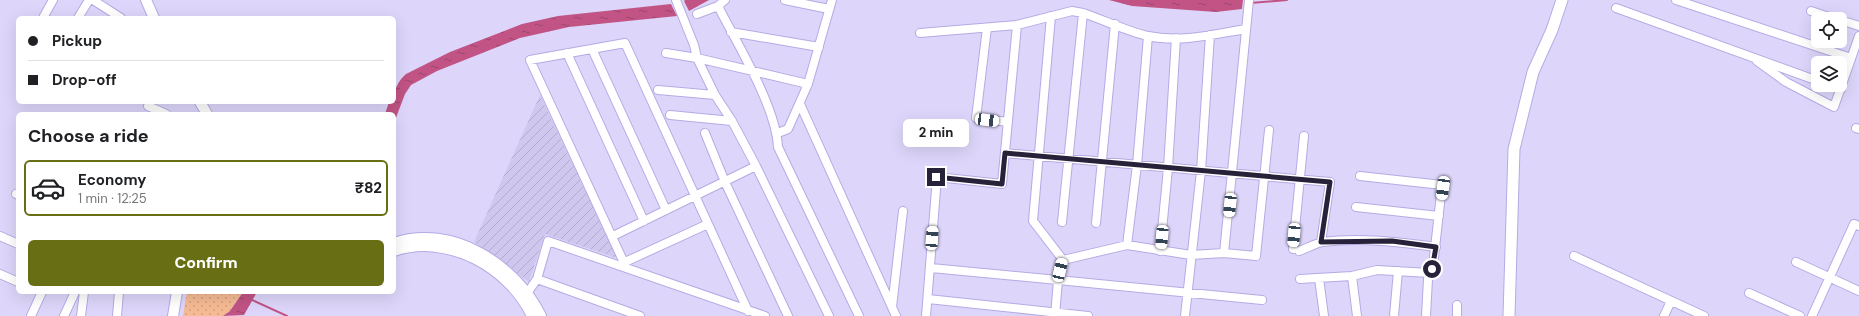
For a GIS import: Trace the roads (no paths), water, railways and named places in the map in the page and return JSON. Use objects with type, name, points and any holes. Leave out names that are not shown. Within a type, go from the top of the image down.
[{"type":"main road","points":[[1510,316],[1514,150],[1533,72],[1552,30],[1562,0]]},
{"type":"street","points":[[44,16],[54,0]]},
{"type":"street","points":[[79,16],[89,0]]},
{"type":"street","points":[[93,0],[117,16]]},
{"type":"street","points":[[146,0],[153,16]]},
{"type":"street","points":[[696,14],[718,6],[725,0]]},
{"type":"street","points":[[785,0],[829,9]]},
{"type":"street","points":[[778,133],[788,129],[800,104],[808,84],[832,0]]},
{"type":"street","points":[[1224,253],[1233,174],[1248,0]]},
{"type":"street","points":[[1676,0],[1851,58]]},
{"type":"street","points":[[677,1],[694,45],[697,58],[715,95],[732,121],[756,166],[829,316]]},
{"type":"street","points":[[718,6],[766,103],[778,133],[778,147],[859,316]]},
{"type":"street","points":[[1616,8],[1748,54],[1811,78]]},
{"type":"street","points":[[920,33],[1018,25],[1072,11],[1083,13],[1148,36],[1176,38],[1210,35],[1246,29]]},
{"type":"street","points":[[1062,222],[1083,13]]},
{"type":"street","points":[[1051,16],[1040,156],[1033,221],[1063,260]]},
{"type":"street","points":[[1847,22],[1859,26]]},
{"type":"street","points":[[1096,223],[1115,24]]},
{"type":"street","points":[[926,316],[936,177],[1002,184],[1018,25]]},
{"type":"street","points":[[987,28],[976,118],[1008,122]]},
{"type":"street","points":[[731,32],[819,47]]},
{"type":"street","points":[[1185,316],[1201,171],[1210,35]]},
{"type":"street","points":[[1127,245],[1137,165],[1148,36]]},
{"type":"street","points":[[1847,69],[1859,36]]},
{"type":"street","points":[[1160,251],[1168,168],[1176,38]]},
{"type":"street","points":[[625,265],[613,236],[530,60],[625,43],[748,311]]},
{"type":"street","points":[[592,49],[666,210]]},
{"type":"street","points":[[567,53],[644,221]]},
{"type":"street","points":[[666,53],[697,58],[808,84]]},
{"type":"street","points":[[1748,54],[1786,82],[1834,107],[1839,92]]},
{"type":"street","points":[[658,90],[715,95]]},
{"type":"street","points":[[800,104],[896,316]]},
{"type":"street","points":[[148,106],[162,112]]},
{"type":"street","points":[[670,115],[732,121]]},
{"type":"street","points":[[1063,260],[1127,245],[1191,255],[1224,253],[1256,256],[1269,130]]},
{"type":"street","points":[[705,133],[725,182],[788,316]]},
{"type":"street","points":[[1304,136],[1299,180],[1296,250],[1321,242],[1392,241],[1436,247]]},
{"type":"street","points":[[1005,153],[1330,182],[1321,242]]},
{"type":"street","points":[[613,236],[756,166]]},
{"type":"street","points":[[1360,176],[1442,184],[1443,188],[1436,247],[1428,279],[1426,316]]},
{"type":"street","points":[[1356,207],[1439,216]]},
{"type":"street","points":[[892,308],[903,211]]},
{"type":"street","points":[[625,265],[708,224]]},
{"type":"street","points":[[1812,316],[1854,224],[1859,226]]},
{"type":"street","points":[[0,236],[16,243]]},
{"type":"street","points":[[396,242],[411,238],[433,239],[454,243],[475,250],[495,262],[512,277],[533,300],[541,316]]},
{"type":"street","points":[[528,292],[538,279],[548,241],[625,265],[765,316]]},
{"type":"street","points":[[396,250],[412,246],[432,246],[452,250],[472,257],[490,268],[507,282],[527,305],[532,316]]},
{"type":"street","points":[[1574,256],[1704,316]]},
{"type":"street","points":[[1055,314],[1058,280],[1063,260]]},
{"type":"street","points":[[1796,262],[1859,291]]},
{"type":"street","points":[[930,268],[1262,300]]},
{"type":"street","points":[[1300,279],[1352,276],[1377,270],[1430,273]]},
{"type":"street","points":[[1394,316],[1398,271]]},
{"type":"street","points":[[0,274],[16,281]]},
{"type":"street","points":[[1352,276],[1357,316]]},
{"type":"street","points":[[1319,278],[1324,316]]},
{"type":"street","points":[[538,279],[640,316]]},
{"type":"street","points":[[1749,293],[1800,316]]},
{"type":"street","points":[[31,316],[41,294]]},
{"type":"street","points":[[64,316],[74,294]]},
{"type":"street","points":[[81,316],[84,294]]},
{"type":"street","points":[[116,316],[119,294]]},
{"type":"street","points":[[173,316],[177,294]]},
{"type":"street","points":[[928,300],[1055,314],[1088,316]]},
{"type":"street","points":[[1664,316],[1671,301]]},
{"type":"street","points":[[1457,305],[1457,316]]},
{"type":"water","points":[[709,0],[689,11],[684,1]]},
{"type":"water","points":[[1109,0],[1243,0],[1242,9],[1216,12],[1132,6]]},
{"type":"water","points":[[671,4],[677,16],[569,27],[520,38],[437,71],[411,85],[405,94],[396,118],[396,112],[386,112],[388,104],[396,104],[396,88],[400,80],[406,74],[450,52],[522,24],[558,16]]},
{"type":"water","points":[[242,294],[256,294],[244,315],[223,316],[230,311]]},
{"type":"waterway","points":[[1250,3],[1287,0]]},
{"type":"waterway","points":[[250,299],[287,316]]}]
